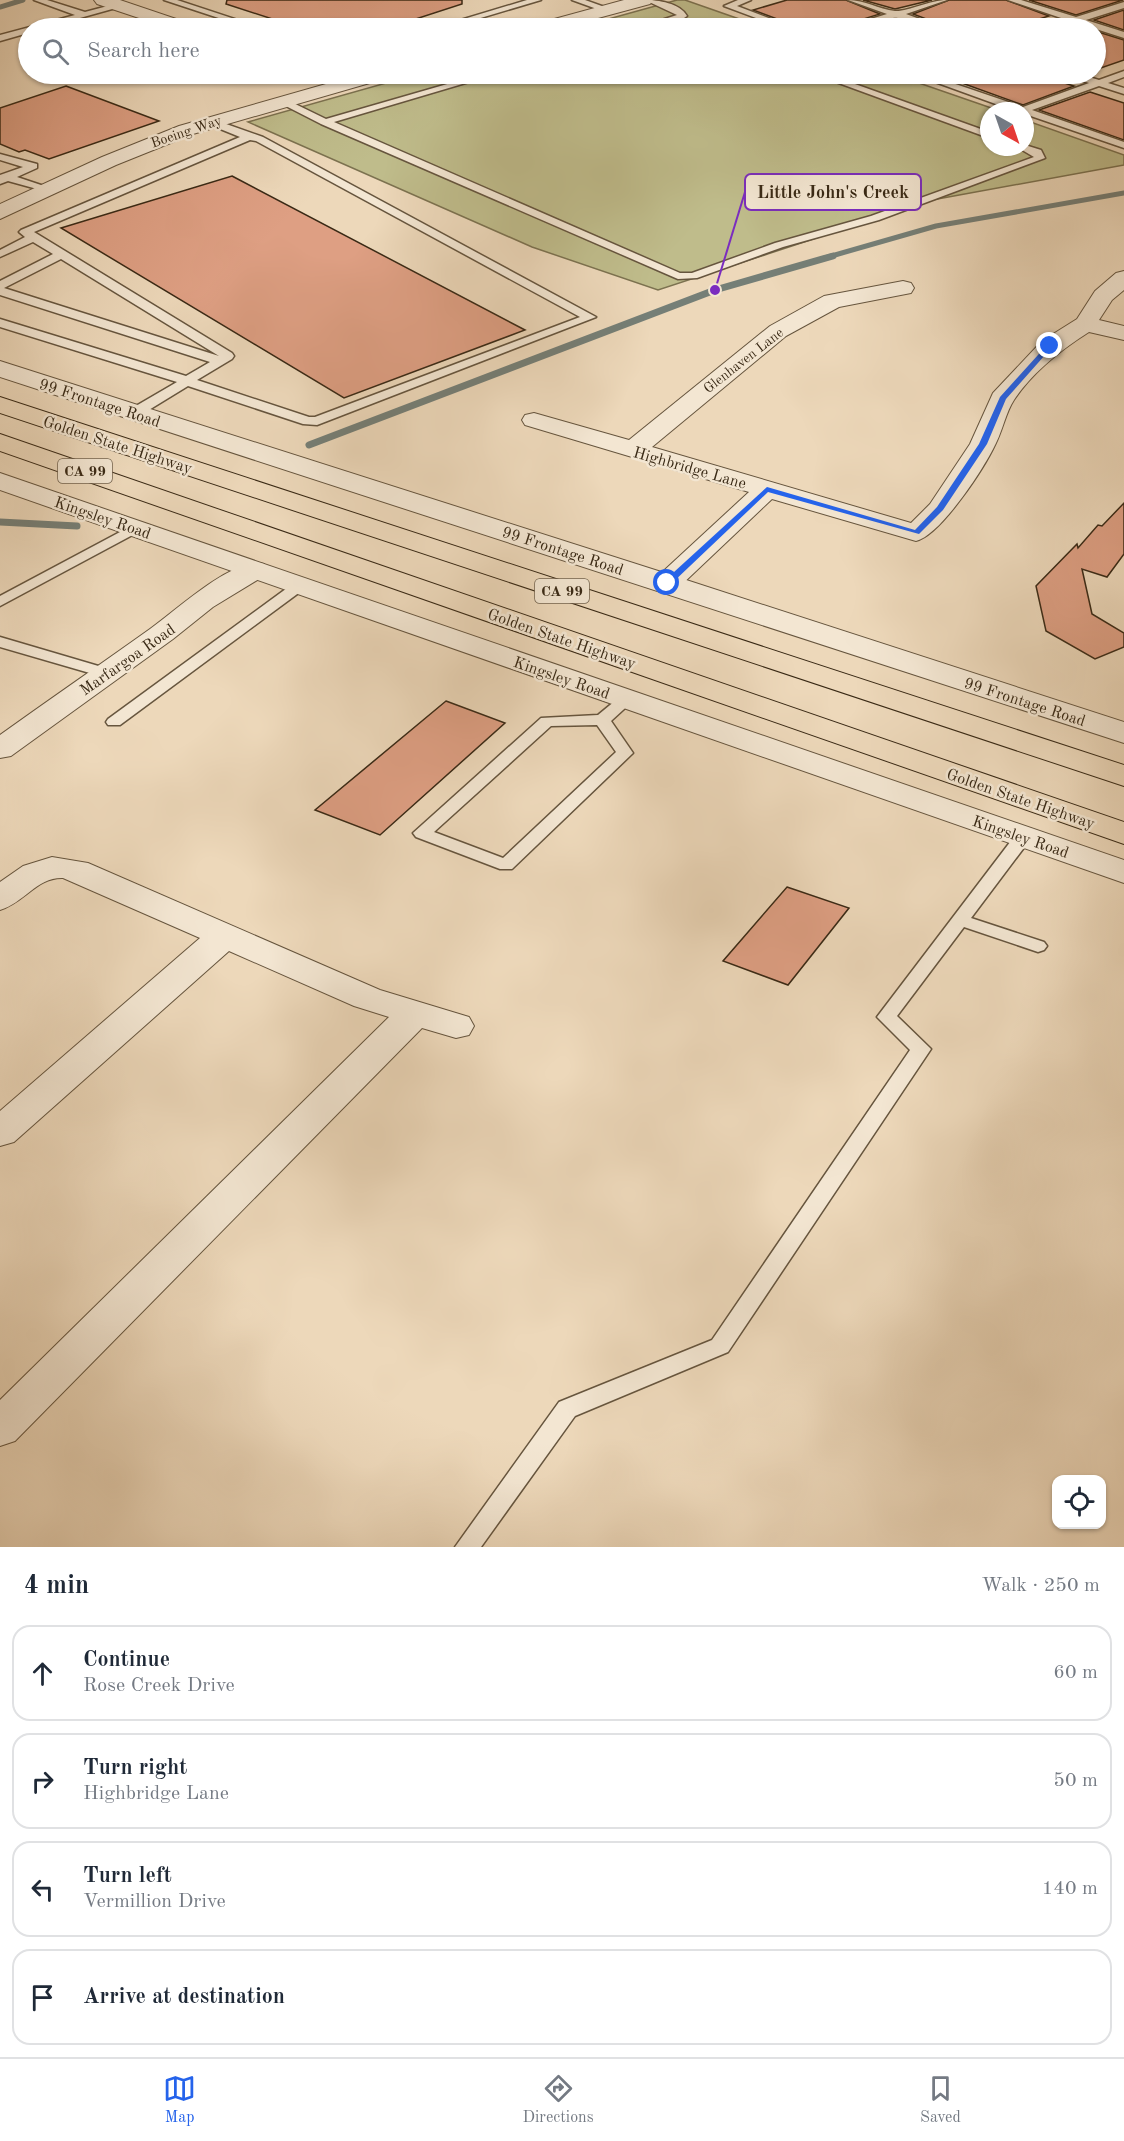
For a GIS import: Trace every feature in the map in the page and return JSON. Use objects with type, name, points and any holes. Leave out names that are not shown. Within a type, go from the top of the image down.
[{"type":"highway","name":"Golden State Highway","points":[[0,405],[1124,776]]},
{"type":"highway","name":"Golden State Highway","points":[[0,442],[1124,834]]},
{"type":"street","points":[[579,18],[644,0]]},
{"type":"street","points":[[111,2],[157,18]]},
{"type":"street","name":"Boeing Way","points":[[0,212],[153,142],[212,122],[344,84]]},
{"type":"street","points":[[1124,278],[1103,296],[1085,324],[1124,333]]},
{"type":"street","name":"Glenhaven Lane","points":[[633,450],[777,331],[832,301],[903,288]]},
{"type":"street","name":"Highbridge Lane","points":[[534,420],[916,533],[940,508],[983,444],[1002,398],[1050,346],[1085,324]]},
{"type":"street","name":"99 Frontage Road","points":[[0,369],[667,583],[1124,733]]},
{"type":"street","name":"Kingsley Road","points":[[0,482],[1124,872]]},
{"type":"street","points":[[667,583],[767,489]]},
{"type":"street","name":"Marfargoa Road","points":[[0,749],[190,613],[203,601],[254,570]]},
{"type":"street","points":[[0,899],[44,867],[59,865],[76,870],[367,998],[456,1026]]},
{"type":"street","points":[[0,1132],[224,936]]},
{"type":"street","points":[[0,1428],[414,1014]]},
{"type":"lane","points":[[38,0],[84,15]]},
{"type":"lane","points":[[168,0],[225,18]]},
{"type":"lane","points":[[474,18],[537,0]]},
{"type":"lane","points":[[576,0],[608,10]]},
{"type":"lane","points":[[649,0],[680,12],[682,16],[679,18]]},
{"type":"lane","points":[[747,0],[728,6],[762,18]]},
{"type":"lane","points":[[852,0],[908,18]]},
{"type":"lane","points":[[883,18],[943,0]]},
{"type":"lane","points":[[1012,0],[1070,18]]},
{"type":"lane","points":[[73,18],[111,2]]},
{"type":"lane","points":[[1083,18],[1124,5]]},
{"type":"lane","points":[[1106,29],[1124,35]]},
{"type":"lane","points":[[0,38],[18,33]]},
{"type":"lane","points":[[1106,81],[1124,74]]},
{"type":"lane","points":[[326,122],[457,84]]},
{"type":"lane","points":[[847,84],[980,132]]},
{"type":"lane","points":[[947,84],[998,102]]},
{"type":"lane","points":[[1034,107],[1097,84]]},
{"type":"lane","points":[[1103,84],[1124,91]]},
{"type":"lane","points":[[281,102],[678,276],[693,276],[778,245],[875,218],[1040,158],[1034,151]]},
{"type":"lane","points":[[1034,114],[1124,145]]},
{"type":"lane","points":[[0,323],[308,421],[317,421],[590,317],[259,139],[212,122]]},
{"type":"lane","points":[[134,413],[228,356],[25,232],[249,137]]},
{"type":"lane","points":[[0,157],[33,166],[2,178]]},
{"type":"lane","points":[[2,178],[48,189]]},
{"type":"lane","points":[[0,254],[34,237]]},
{"type":"lane","points":[[0,286],[61,254]]},
{"type":"lane","points":[[0,291],[220,361]]},
{"type":"lane","points":[[0,602],[135,528]]},
{"type":"lane","points":[[114,722],[300,586]]},
{"type":"lane","points":[[0,642],[107,673]]},
{"type":"lane","points":[[602,720],[625,753],[506,865],[422,833],[547,721],[602,720],[627,699]]},
{"type":"lane","points":[[467,1547],[567,1409],[720,1347],[921,1049],[886,1017],[1023,837]]},
{"type":"lane","points":[[960,920],[1038,946]]},
{"type":"shaded area","points":[[677,0],[685,0],[736,18],[612,18]]},
{"type":"shaded area","points":[[383,84],[922,84],[980,104],[980,156],[1034,156],[1034,123],[1124,155],[1124,165],[932,200],[658,290],[532,247],[248,122]]},
{"type":"building","points":[[227,0],[462,0],[462,4],[419,18],[269,18],[226,4]]},
{"type":"building","points":[[787,0],[846,0],[880,14],[867,18],[774,18],[753,10]]},
{"type":"building","points":[[863,0],[932,0],[895,9]]},
{"type":"building","points":[[949,0],[1006,0],[1049,16],[1042,18],[924,18],[913,14]]},
{"type":"building","points":[[1029,0],[1123,0],[1076,15]]},
{"type":"building","points":[[1124,10],[1124,30],[1106,24],[1106,18],[1100,18]]},
{"type":"building","points":[[1106,34],[1124,40],[1124,60],[1106,66]]},
{"type":"building","points":[[965,84],[1068,84],[1074,86],[1031,102],[1015,102]]},
{"type":"building","points":[[66,86],[159,121],[49,159],[25,150],[19,152],[0,144],[0,108]]},
{"type":"building","points":[[1090,92],[1124,103],[1124,140],[1039,110]]},
{"type":"building","points":[[232,176],[525,330],[344,398],[61,228]]},
{"type":"building","points":[[1124,503],[1124,554],[1107,577],[1082,569],[1092,614],[1124,633],[1124,647],[1095,659],[1046,631],[1036,586],[1077,544],[1078,548],[1098,525],[1102,526]]},
{"type":"building","points":[[446,701],[505,723],[380,835],[315,810]]},
{"type":"building","points":[[787,887],[849,908],[788,985],[723,961]]},
{"type":"waterway","points":[[0,7],[23,0]]},
{"type":"waterway","points":[[828,257],[936,226],[1124,193]]},
{"type":"waterway","points":[[309,445],[715,290],[833,256]]},
{"type":"waterway","points":[[0,522],[77,526]]},
{"type":"place","name":"Little John's Creek","points":[[715,290]]},
{"type":"route","points":[[667,583],[767,489],[916,533],[940,508],[983,444],[1002,398],[1050,346]]}]
